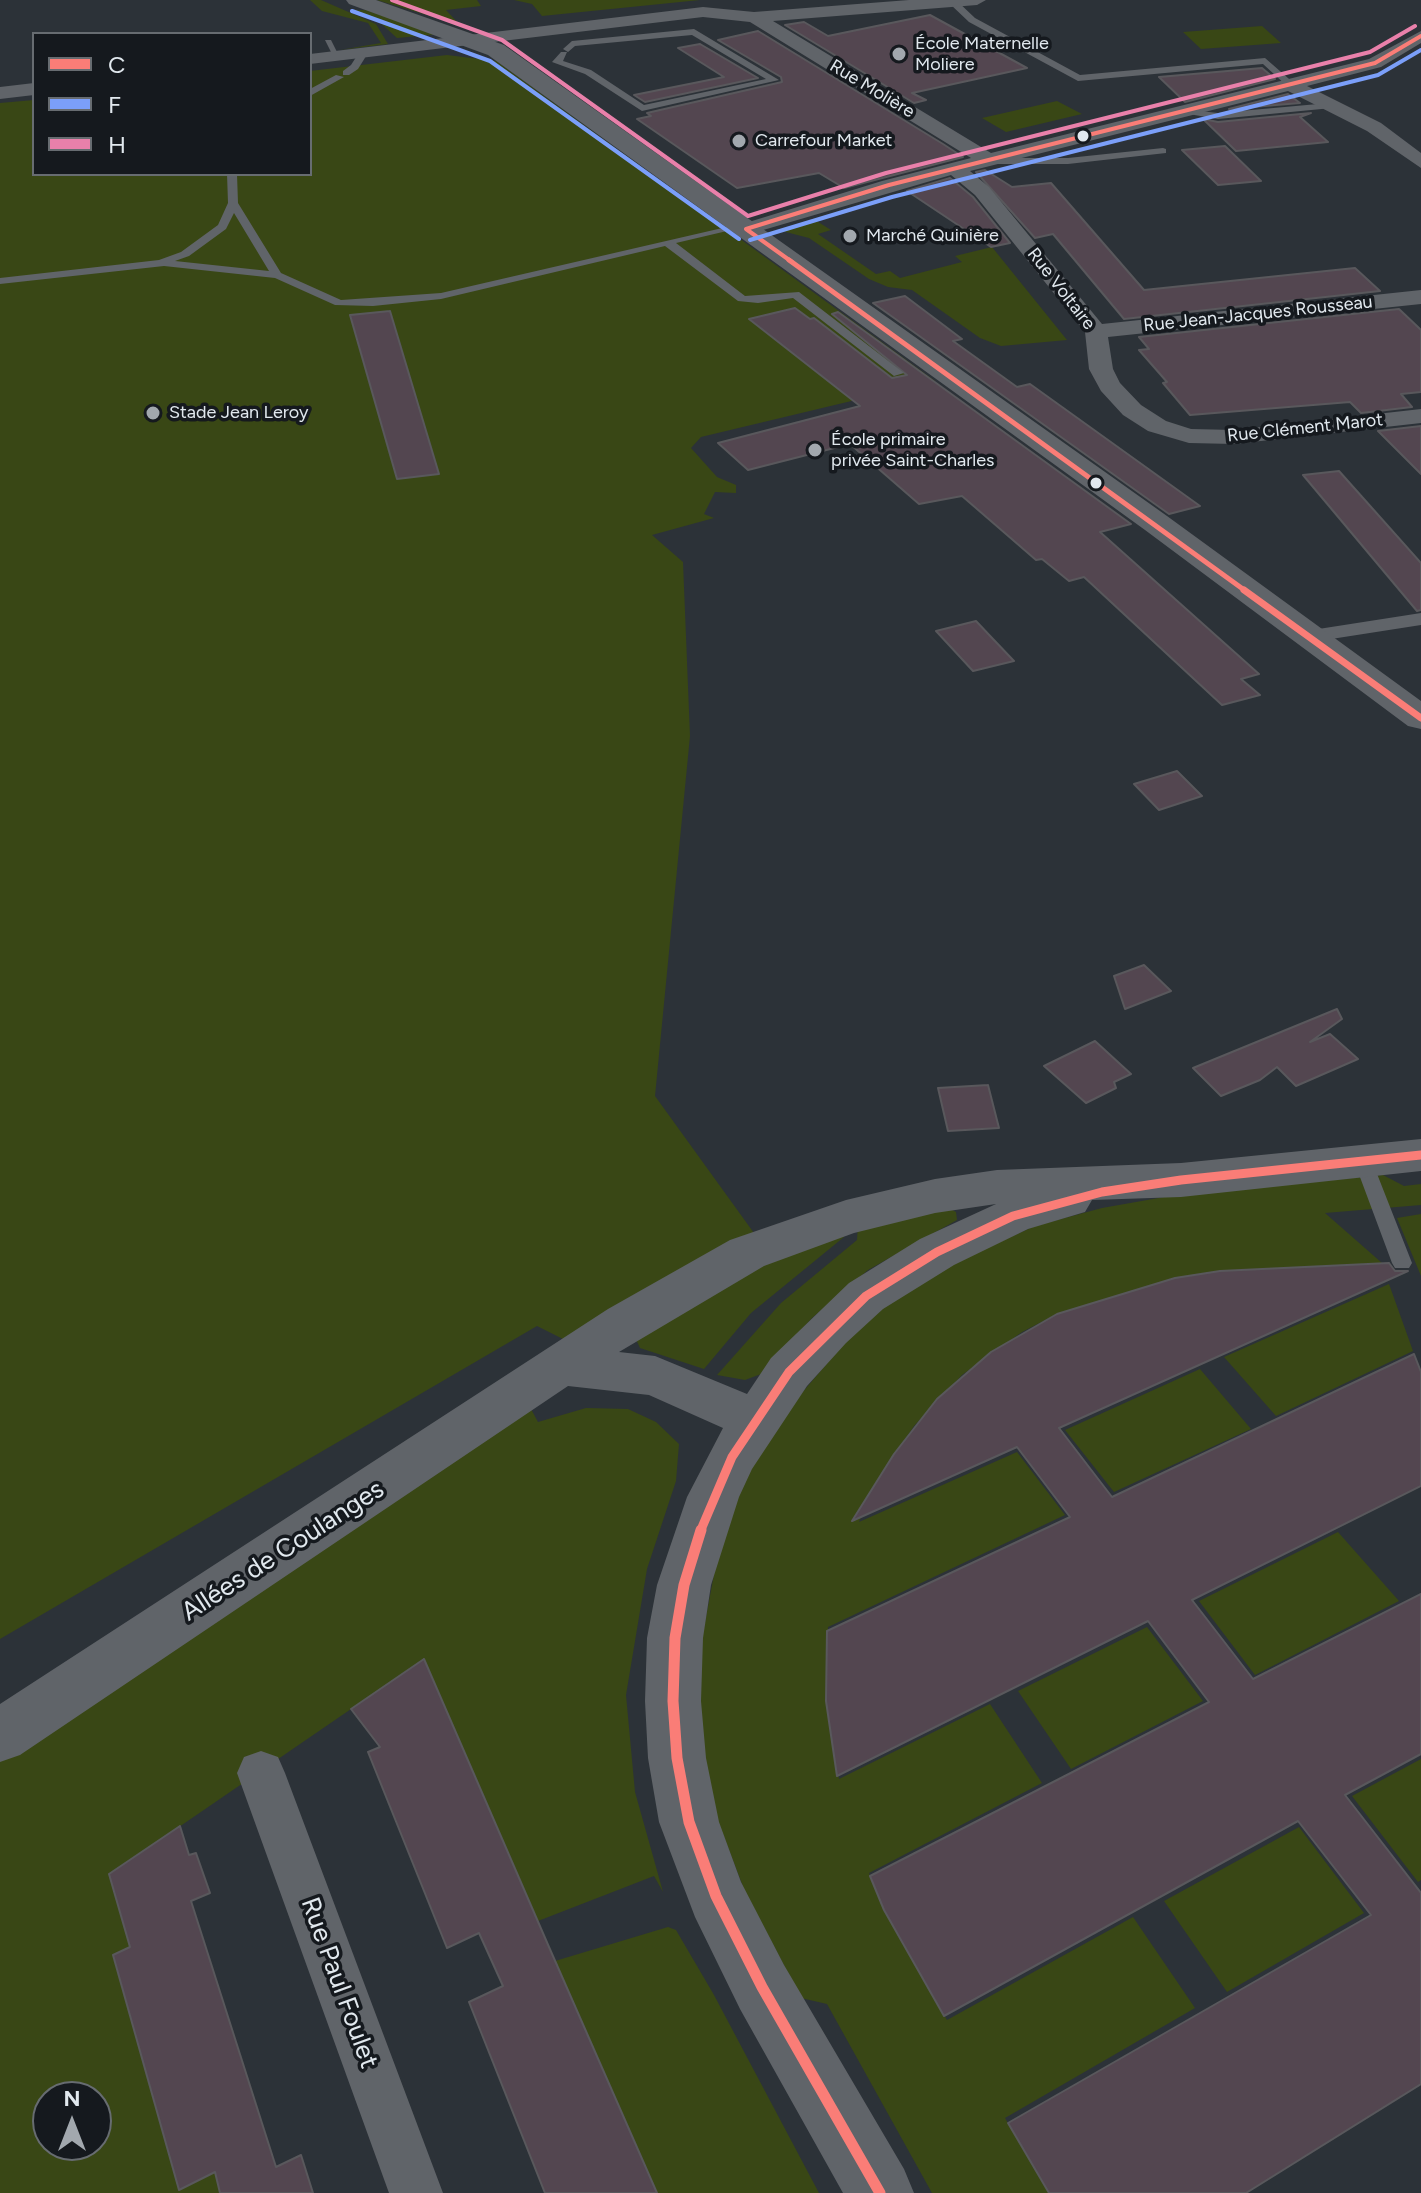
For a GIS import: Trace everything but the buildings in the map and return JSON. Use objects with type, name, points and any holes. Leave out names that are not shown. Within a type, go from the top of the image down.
[{"type":"street","points":[[356,0],[477,40],[496,50],[1312,636],[1421,718]]},
{"type":"street","points":[[312,58],[332,49],[363,53],[703,12],[754,17],[977,0]]},
{"type":"street","name":"Rue Molière","points":[[754,17],[989,161]]},
{"type":"street","points":[[743,227],[889,185],[1375,63],[1413,50],[1421,36]]},
{"type":"street","points":[[1291,85],[1381,131],[1421,162]]},
{"type":"street","points":[[0,93],[32,89]]},
{"type":"street","name":"Rue Voltaire","points":[[956,169],[982,191],[1096,331],[1101,369],[1116,394],[1143,418],[1189,436]]},
{"type":"street","name":"Rue Jean-Jacques Rousseau","points":[[1096,331],[1421,297]]},
{"type":"street","name":"Rue Clément Marot","points":[[1189,436],[1234,437],[1421,416]]},
{"type":"street","points":[[1312,636],[1421,619]]},
{"type":"street","points":[[880,2193],[762,1987],[716,1896],[689,1822],[677,1758],[673,1701],[675,1638],[684,1585],[713,1497],[755,1420],[789,1372],[829,1329],[866,1296],[937,1252],[1013,1216],[1059,1202],[1181,1180],[1421,1155]]},
{"type":"street","name":"Allées de Coulanges","points":[[0,1736],[676,1291],[724,1266],[796,1234],[846,1217],[935,1196],[997,1187],[1181,1180]]},
{"type":"street","points":[[565,1366],[655,1376],[755,1420]]},
{"type":"street","name":"Rue Paul Foulet","points":[[261,1773],[416,2193]]},
{"type":"lane","points":[[953,2],[972,20],[1078,78],[1265,61],[1291,85]]},
{"type":"lane","points":[[616,23],[634,39],[694,32],[774,80],[642,108],[588,72],[557,62],[572,44],[634,39]]},
{"type":"lane","points":[[312,92],[355,67],[363,53]]},
{"type":"lane","points":[[1182,112],[1218,116],[1329,106]]},
{"type":"lane","points":[[989,161],[1068,161],[1163,151]]},
{"type":"lane","points":[[161,263],[205,241],[222,227],[233,203],[232,176]]},
{"type":"lane","points":[[233,203],[277,275]]},
{"type":"lane","points":[[0,281],[161,263],[277,275],[339,303],[373,303],[441,296],[743,227]]},
{"type":"lane","points":[[667,242],[742,299],[758,300],[795,294],[898,373]]},
{"type":"lane","points":[[1363,1161],[1402,1263]]},
{"type":"green space","points":[[310,0],[321,0],[376,24],[388,44],[340,50],[381,43],[368,23],[322,11]]},
{"type":"green space","points":[[377,0],[477,0],[481,6],[446,10],[460,25]]},
{"type":"green space","points":[[514,0],[700,0],[542,16],[532,4]]},
{"type":"green space","points":[[351,10],[365,10],[440,34],[397,38],[376,19]]},
{"type":"green space","points":[[1262,26],[1281,43],[1201,49],[1183,32]]},
{"type":"green space","points":[[447,55],[496,61],[935,381],[701,437],[691,448],[717,477],[736,485],[736,493],[715,492],[704,514],[714,518],[652,535],[683,562],[690,736],[655,1096],[759,1240],[577,1346],[537,1326],[0,1639],[0,103],[32,100],[32,176],[312,176],[312,71]]},
{"type":"green space","points":[[1057,101],[1082,114],[1006,132],[982,118]]},
{"type":"green space","points":[[815,220],[831,230],[818,234],[876,274],[890,271],[900,278],[962,262],[955,256],[992,247],[1067,340],[1001,346],[980,338],[912,290],[888,287],[869,279],[809,238],[782,231]]},
{"type":"green space","points":[[1383,1175],[1404,1186],[1421,1184],[1421,1205],[1325,1213],[1382,1263],[1220,1271],[1175,1278],[1057,1314],[1022,1332],[962,1375],[914,1426],[874,1486],[859,1522],[1017,1452],[1065,1515],[828,1627],[826,1701],[839,1779],[990,1704],[1042,1783],[869,1873],[884,1910],[947,2020],[1133,1917],[1195,2008],[1005,2118],[1049,2193],[932,2193],[827,2004],[801,1998],[744,1889],[711,1803],[699,1730],[698,1660],[718,1553],[743,1483],[773,1427],[846,1341],[890,1302],[950,1264],[1035,1226],[1102,1208],[1170,1196]]},
{"type":"green space","points":[[943,1205],[956,1212],[957,1220],[868,1270],[812,1318],[761,1374],[745,1380],[717,1375],[781,1303],[857,1240],[858,1225]]},
{"type":"green space","points":[[1421,1214],[1421,1276],[1397,1218]]},
{"type":"green space","points":[[844,1228],[844,1237],[751,1313],[704,1369],[640,1348],[635,1337],[770,1254]]},
{"type":"green space","points":[[1389,1284],[1413,1351],[1276,1416],[1224,1357]]},
{"type":"green space","points":[[1200,1369],[1251,1429],[1114,1492],[1065,1430]]},
{"type":"green space","points":[[586,1408],[628,1409],[656,1422],[679,1444],[676,1481],[647,1569],[626,1695],[635,1792],[663,1892],[654,1876],[538,1921],[424,1659],[109,1875],[146,1940],[113,1956],[179,2189],[215,2172],[220,2193],[0,2193],[0,1757],[531,1409],[538,1422]]},
{"type":"green space","points":[[1338,1532],[1399,1601],[1255,1675],[1199,1601]]},
{"type":"green space","points":[[1147,1627],[1203,1701],[1071,1769],[1018,1691]]},
{"type":"green space","points":[[1421,1759],[1421,1880],[1418,1882],[1352,1796]]},
{"type":"green space","points":[[1299,1827],[1364,1913],[1227,1992],[1164,1901]]},
{"type":"green space","points":[[668,1927],[676,1930],[714,1995],[819,2193],[657,2193],[555,1961]]},
{"type":"transit line","name":"H","points":[[392,0],[502,40],[748,216],[886,173],[1370,52],[1415,26]]},
{"type":"transit line","name":"F","points":[[352,11],[490,61],[739,239]]},
{"type":"transit line","name":"C","points":[[746,229],[889,185],[1375,63],[1421,36]]},
{"type":"transit line","name":"F","points":[[750,240],[892,197],[1378,75],[1421,50]]},
{"type":"transit line","name":"C","points":[[746,229],[1421,718]]},
{"type":"transit line","name":"C","points":[[880,2193],[762,1987],[716,1896],[689,1822],[677,1758],[673,1701],[675,1638],[684,1585],[698,1538],[732,1457],[789,1372],[866,1296],[937,1252],[1013,1216],[1102,1192],[1181,1180],[1421,1155]]},
{"type":"place","name":"École Maternelle Moliere","points":[[899,54]]},
{"type":"place","name":"Carrefour Market","points":[[739,141]]},
{"type":"place","name":"Marché Quinière","points":[[850,236]]},
{"type":"place","name":"Stade Jean Leroy","points":[[153,413]]},
{"type":"place","name":"École primaire privée Saint-Charles","points":[[815,450]]}]
